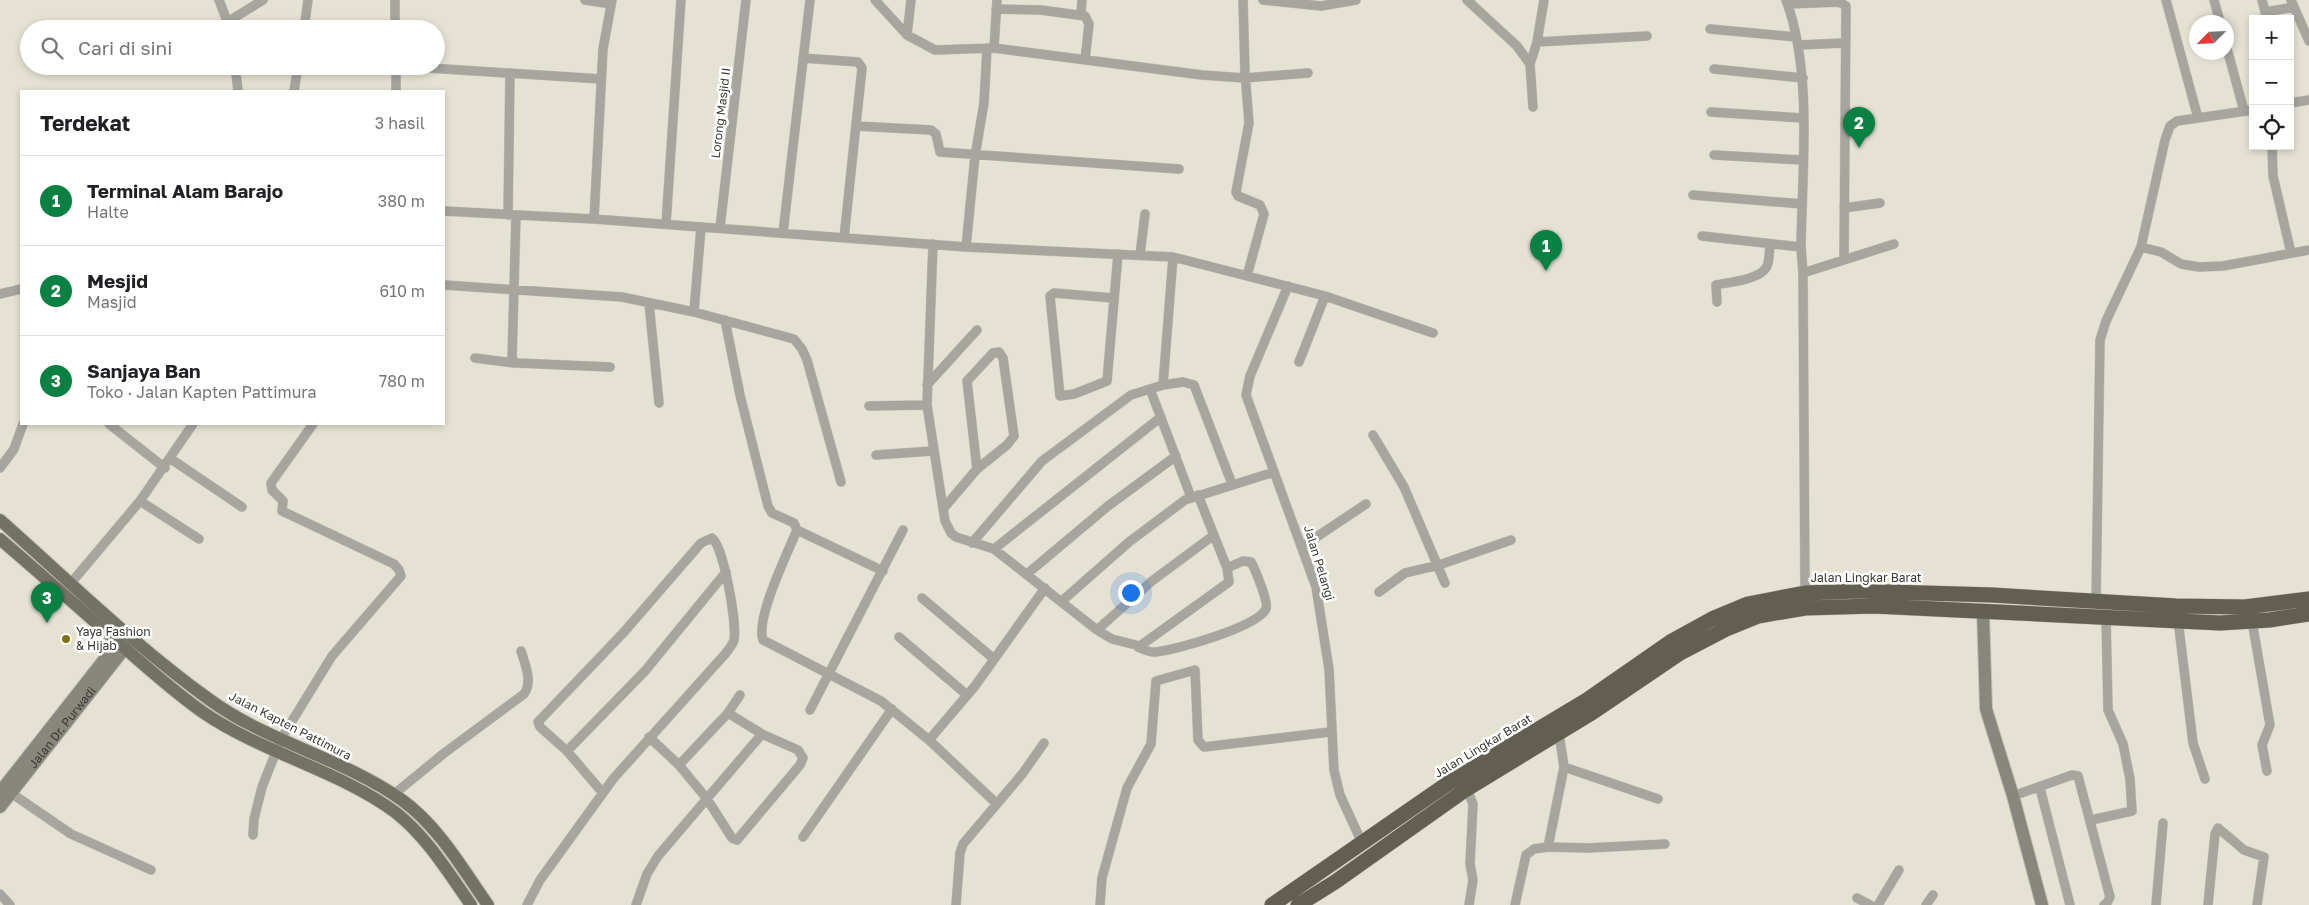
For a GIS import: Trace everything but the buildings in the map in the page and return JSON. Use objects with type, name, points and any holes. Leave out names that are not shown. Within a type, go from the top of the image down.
[{"type":"highway","name":"Jalan Lingkar Barat","points":[[1298,905],[1335,882],[1366,850],[1450,782],[1588,700],[1672,641],[1712,619],[1748,604],[1805,593],[1856,591],[2013,596],[2176,606],[2245,607],[2309,600]]},
{"type":"highway","points":[[2012,613],[2013,596]]},
{"type":"highway","points":[[2033,614],[2034,598]]},
{"type":"highway","name":"Jalan Lingkar Barat","points":[[1272,905],[1559,733],[1680,653],[1726,629],[1758,616],[1791,610],[1874,606],[2178,620],[2252,621],[2309,614]]},
{"type":"main road","name":"Jalan Kapten Pattimura","points":[[0,520],[173,672],[212,701],[243,721],[356,773],[393,795],[425,820],[446,843],[488,905]]},
{"type":"main road","points":[[0,538],[121,645],[204,713],[237,733],[350,786],[394,811],[416,830],[435,852],[471,905]]},
{"type":"street","points":[[219,0],[227,20]]},
{"type":"street","points":[[236,20],[264,0]]},
{"type":"street","points":[[305,20],[308,0]]},
{"type":"street","points":[[395,0],[396,20]]},
{"type":"street","points":[[585,0],[612,2],[603,49],[594,219]]},
{"type":"street","points":[[666,224],[681,0]]},
{"type":"street","name":"Lorong Masjid II","points":[[720,228],[746,0]]},
{"type":"street","points":[[784,233],[810,0]]},
{"type":"street","points":[[875,0],[906,35],[935,50],[990,48],[1189,74],[1245,78],[1308,73]]},
{"type":"street","points":[[906,35],[911,0]]},
{"type":"street","points":[[1041,0],[1041,10]]},
{"type":"street","points":[[1081,14],[1082,0]]},
{"type":"street","points":[[1243,0],[1245,78],[1249,122],[1236,192],[1238,196],[1260,205],[1264,214],[1247,276]]},
{"type":"street","points":[[1263,0],[1322,6],[1356,0]]},
{"type":"street","points":[[1467,0],[1517,46],[1530,64]]},
{"type":"street","points":[[1533,107],[1530,64],[1537,42],[1544,0]]},
{"type":"street","points":[[2166,0],[2198,118]]},
{"type":"street","points":[[2214,0],[2218,15]]},
{"type":"street","points":[[2262,0],[2266,15],[2293,4],[2309,41]]},
{"type":"street","points":[[1805,593],[1804,272],[1801,246],[1803,78],[1797,41],[1787,2],[1844,4],[1846,9],[1844,43],[1844,259]]},
{"type":"street","points":[[966,247],[975,156],[984,103],[996,4],[1081,14],[1088,20],[1089,24],[1085,60]]},
{"type":"street","points":[[1710,29],[1797,41],[1844,43]]},
{"type":"street","points":[[1537,42],[1647,36]]},
{"type":"street","points":[[803,58],[852,62],[861,65],[844,238]]},
{"type":"street","points":[[2096,601],[2100,340],[2106,321],[2141,247],[2168,129],[2177,121],[2248,110],[2231,60]]},
{"type":"street","points":[[445,69],[601,79]]},
{"type":"street","points":[[1714,69],[1803,78]]},
{"type":"street","points":[[510,73],[515,289],[511,358],[514,363]]},
{"type":"street","points":[[236,75],[238,90]]},
{"type":"street","points":[[294,90],[297,75]]},
{"type":"street","points":[[396,90],[397,75]]},
{"type":"street","points":[[2294,101],[2309,100]]},
{"type":"street","points":[[1711,112],[1802,118]]},
{"type":"street","points":[[856,126],[931,130],[936,134],[940,152],[1179,170]]},
{"type":"street","points":[[2272,150],[2273,176],[2291,253]]},
{"type":"street","points":[[1714,155],[1802,160]]},
{"type":"street","points":[[1693,195],[1802,204]]},
{"type":"street","points":[[1844,208],[1880,203]]},
{"type":"street","points":[[445,211],[594,219],[966,247],[1173,257],[1325,296],[1433,333]]},
{"type":"street","points":[[1140,255],[1145,214]]},
{"type":"street","points":[[694,312],[701,227]]},
{"type":"street","points":[[1702,236],[1801,246]]},
{"type":"street","points":[[932,244],[927,405],[932,451],[945,521],[951,533],[972,543],[994,549],[1097,630],[1112,639],[1154,652],[1212,639],[1233,631],[1264,612],[1267,604],[1251,562],[1243,561],[1227,568]]},
{"type":"street","points":[[1717,302],[1716,285],[1754,276],[1764,270],[1768,263],[1770,244]]},
{"type":"street","points":[[1804,272],[1894,244]]},
{"type":"street","points":[[2141,247],[2161,252],[2181,264],[2199,266],[2223,266],[2309,250]]},
{"type":"street","points":[[1114,298],[1054,293],[1050,296],[1060,396],[1074,394],[1107,381],[1118,254]]},
{"type":"street","points":[[1162,385],[1173,257]]},
{"type":"street","points":[[445,285],[612,296],[694,312],[790,337],[802,349],[841,482]]},
{"type":"street","name":"Jalan Pelangi","points":[[1288,286],[1250,376],[1246,390],[1247,400],[1303,546],[1320,605],[1328,669],[1330,732],[1340,795],[1366,850]]},
{"type":"street","points":[[0,294],[20,289]]},
{"type":"street","points":[[1299,362],[1325,296]]},
{"type":"street","points":[[649,303],[659,403]]},
{"type":"street","points":[[724,320],[740,395],[768,506],[772,513],[794,523],[797,530],[882,571]]},
{"type":"street","points":[[927,385],[976,330]]},
{"type":"street","points":[[943,509],[977,470],[1007,445],[1014,436],[1004,358],[999,352],[994,353],[967,381],[977,470]]},
{"type":"street","points":[[475,358],[514,363],[610,367]]},
{"type":"street","points":[[972,543],[1042,461],[1132,395],[1162,385],[1183,382],[1194,385],[1232,484]]},
{"type":"street","points":[[1138,646],[1145,644],[1230,580],[1214,535],[1176,456],[1150,388]]},
{"type":"street","points":[[869,406],[927,405]]},
{"type":"street","points":[[994,549],[1161,417]]},
{"type":"street","points":[[0,468],[14,449],[23,425]]},
{"type":"street","points":[[110,425],[165,468]]},
{"type":"street","points":[[72,583],[140,501],[165,468],[192,425]]},
{"type":"street","points":[[253,835],[254,818],[274,752],[332,656],[401,576],[400,570],[394,564],[282,511],[284,501],[272,490],[271,483],[311,425]]},
{"type":"street","points":[[1373,435],[1400,479],[1446,583]]},
{"type":"street","points":[[876,455],[932,451]]},
{"type":"street","points":[[1028,574],[1108,506],[1176,456]]},
{"type":"street","points":[[171,459],[242,508]]},
{"type":"street","points":[[1062,601],[1129,542],[1194,496],[1274,472]]},
{"type":"street","points":[[140,501],[199,538]]},
{"type":"street","points":[[1303,546],[1366,504]]},
{"type":"street","points":[[797,530],[775,581],[761,635],[764,642],[870,694],[892,709],[929,740],[997,804]]},
{"type":"street","points":[[810,710],[904,530]]},
{"type":"street","points":[[1097,630],[1152,582],[1214,535]]},
{"type":"street","points":[[527,905],[540,880],[602,792],[649,737],[726,653],[734,640],[726,572],[717,543],[712,538],[705,540],[624,632],[538,723],[567,751],[602,792]]},
{"type":"street","points":[[1379,592],[1406,572],[1439,565],[1511,540]]},
{"type":"street","points":[[567,751],[645,672],[726,572]]},
{"type":"street","points":[[929,740],[967,695],[1045,588]]},
{"type":"street","points":[[922,598],[994,659]]},
{"type":"street","points":[[1983,611],[1986,704],[2042,905]]},
{"type":"street","points":[[2091,820],[2130,814],[2132,811],[2130,779],[2124,747],[2108,710],[2106,617]]},
{"type":"street","points":[[2178,620],[2193,743],[2205,779]]},
{"type":"street","points":[[2252,621],[2270,725],[2270,730],[2262,744],[2267,771]]},
{"type":"street","points":[[899,637],[967,695]]},
{"type":"street","name":"Jalan Dr. Purwadi","points":[[0,807],[6,792],[121,645]]},
{"type":"street","points":[[393,795],[443,754],[524,694],[527,689],[527,671],[521,651]]},
{"type":"street","points":[[1100,905],[1102,878],[1127,788],[1151,744],[1156,682],[1196,670],[1198,740],[1204,747],[1330,732]]},
{"type":"street","points":[[679,766],[728,713],[740,695]]},
{"type":"street","points":[[803,837],[892,709]]},
{"type":"street","points":[[649,737],[679,766],[708,799],[732,838],[739,839],[802,761],[802,754],[798,750],[762,734],[728,713]]},
{"type":"street","points":[[1548,847],[1564,767],[1559,733]]},
{"type":"street","points":[[636,905],[647,874],[658,856],[762,734]]},
{"type":"street","points":[[956,905],[961,847],[1023,773],[1044,743]]},
{"type":"street","points":[[1564,767],[1658,798]]},
{"type":"street","points":[[2013,796],[2040,788],[2072,775],[2078,776],[2110,897],[2108,903],[2104,905]]},
{"type":"street","points":[[2040,788],[2070,905]]},
{"type":"street","points":[[1467,789],[1473,804],[1470,864],[1473,880],[1469,905]]},
{"type":"street","points":[[6,792],[71,834],[151,870]]},
{"type":"street","points":[[2156,905],[2163,822]]},
{"type":"street","points":[[2208,905],[2215,834],[2218,828],[2244,850],[2264,857],[2258,905]]},
{"type":"street","points":[[1515,905],[1526,855],[1534,849],[1665,844]]},
{"type":"street","points":[[1878,905],[1899,870]]},
{"type":"street","points":[[0,894],[10,905]]},
{"type":"street","points":[[1926,905],[1933,895]]},
{"type":"street","points":[[1858,898],[1870,905]]},
{"type":"place","name":"Mesjid","points":[[1859,148]]},
{"type":"place","name":"Terminal Alam Barajo","points":[[1546,271]]},
{"type":"place","name":"Sanjaya Ban","points":[[47,623]]},
{"type":"place","name":"Yaya Fashion & Hijab","points":[[66,639]]}]
